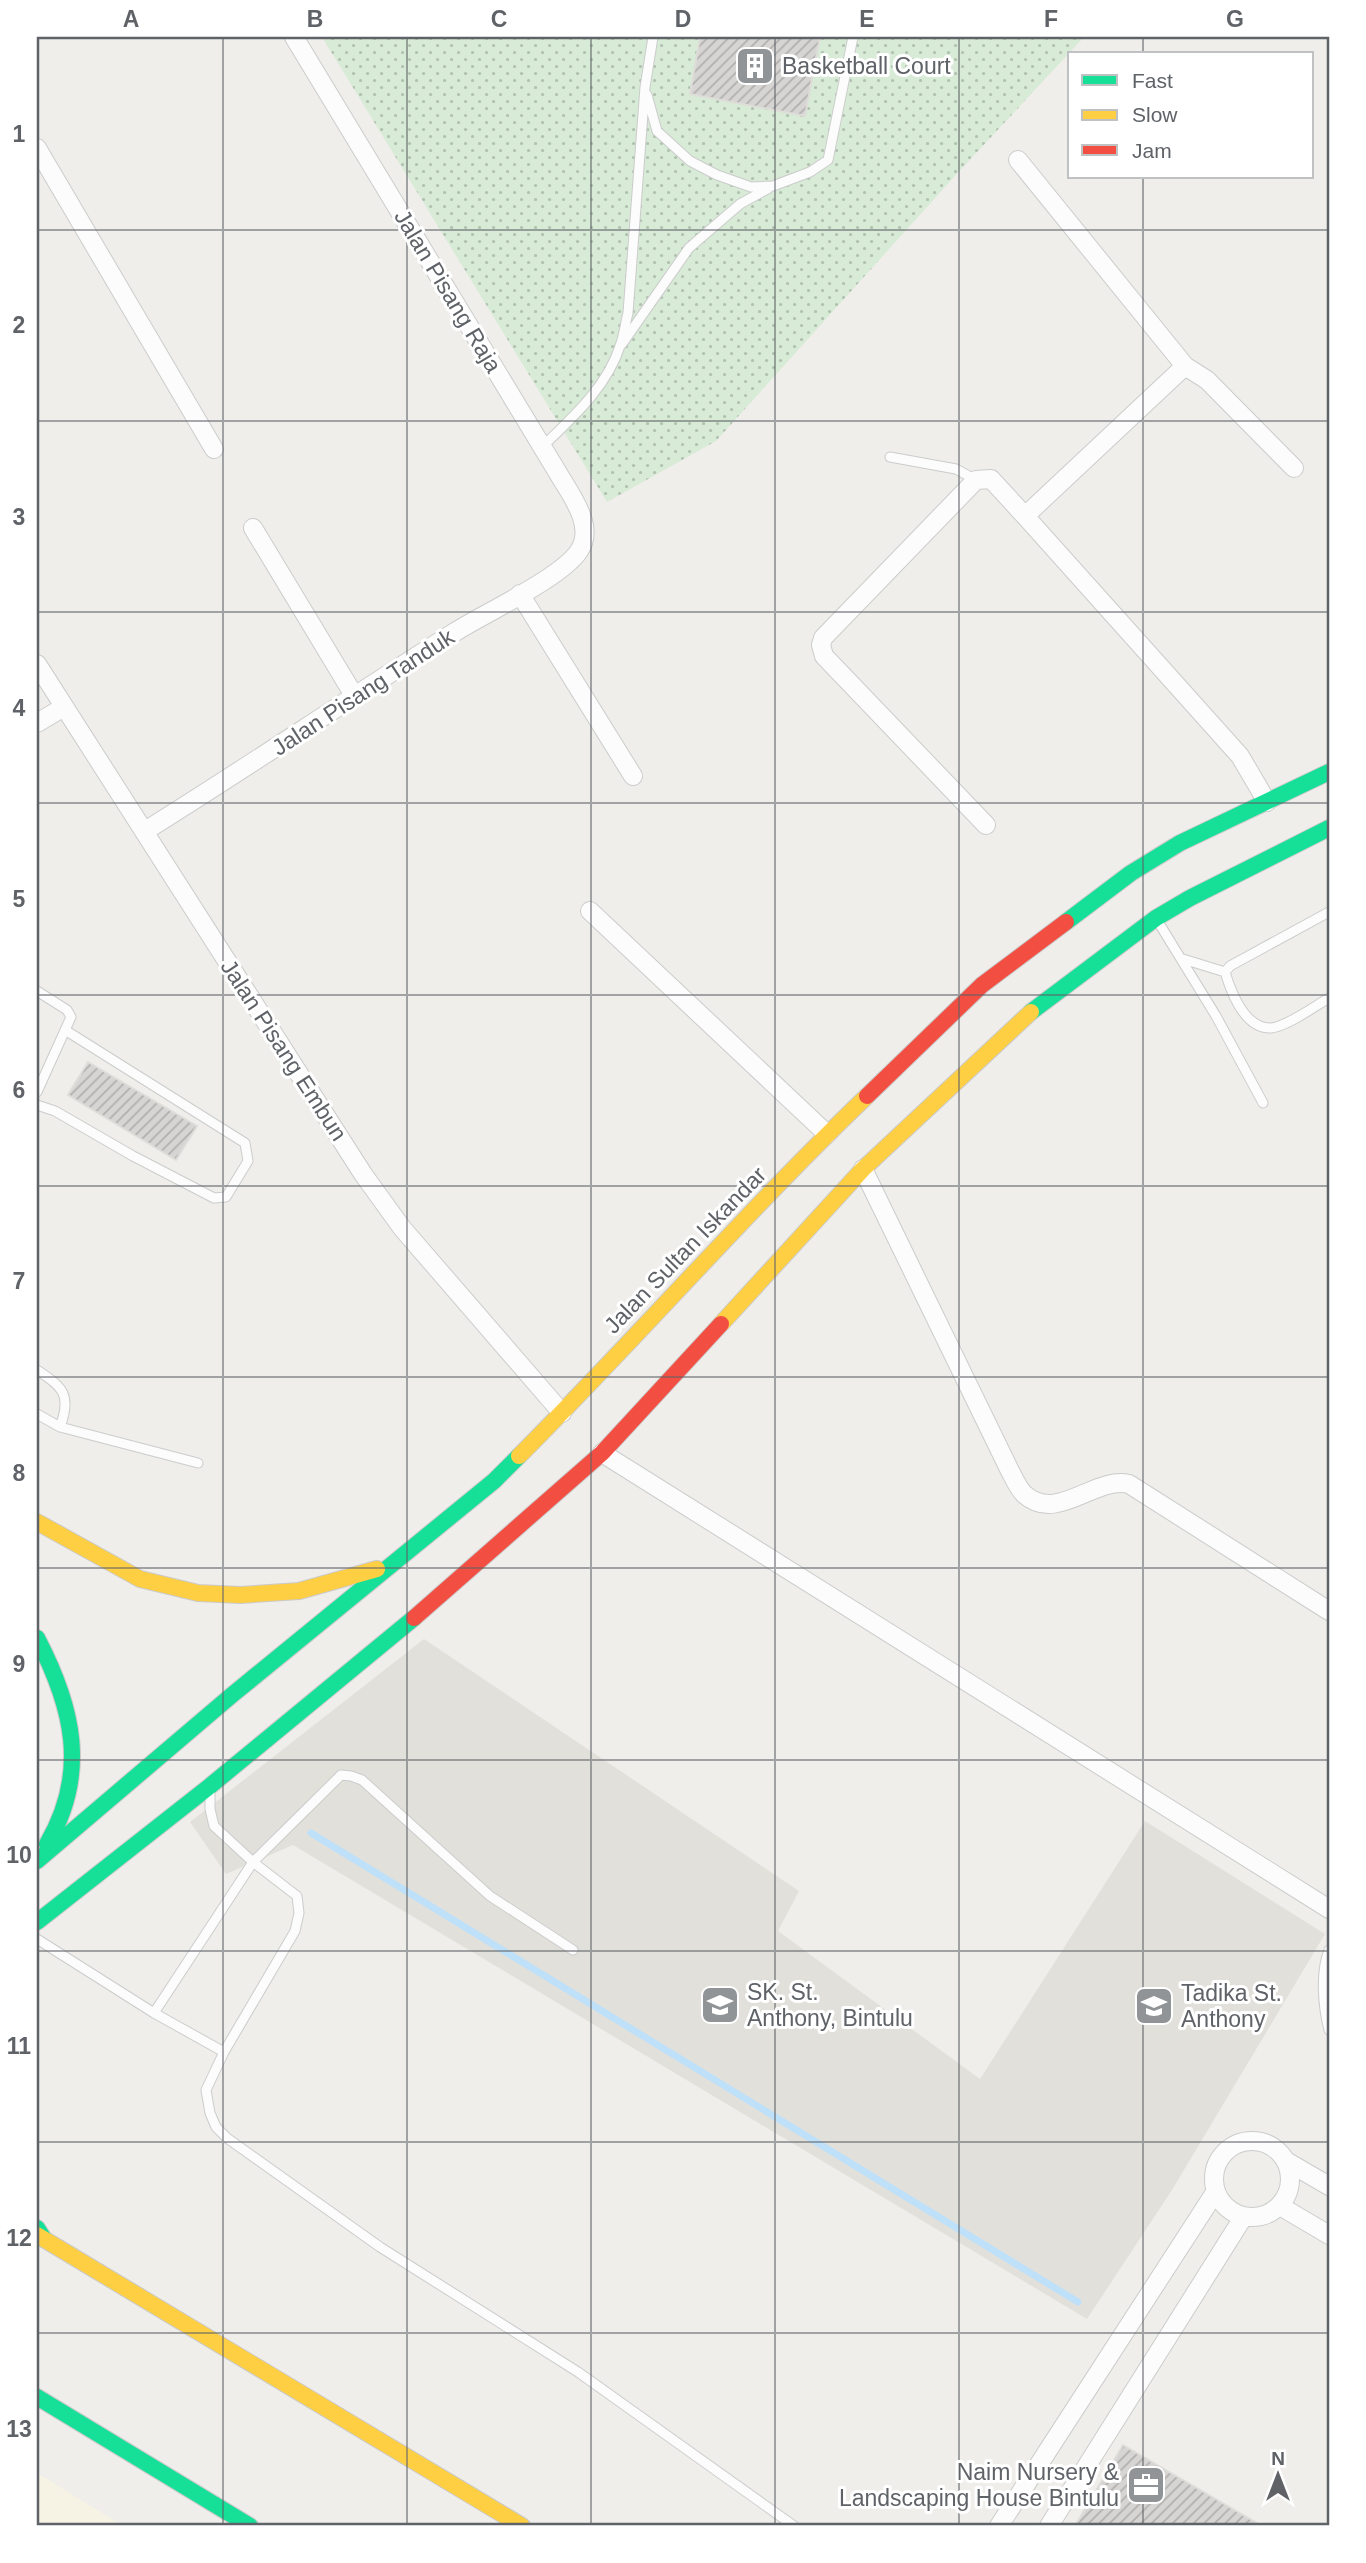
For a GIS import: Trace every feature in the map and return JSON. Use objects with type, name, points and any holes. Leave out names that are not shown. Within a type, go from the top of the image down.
[{"type":"main road","name":"Jalan Sultan Iskandar","points":[[37,1522],[141,1579],[181,1590],[240,1594],[297,1591],[334,1583],[396,1562],[494,1481],[827,1134],[982,985],[1131,873],[1180,843],[1329,772]]},
{"type":"main road","points":[[37,1922],[210,1786],[427,1607],[602,1453],[863,1169],[1024,1017],[1156,918],[1329,828]]},
{"type":"main road","points":[[38,1860],[232,1695],[396,1562]]},
{"type":"main road","points":[[37,1638],[52,1666],[68,1710],[71,1745],[69,1786],[62,1817],[38,1860]]},
{"type":"main road","points":[[39,2234],[522,2526]]},
{"type":"main road","points":[[37,2397],[250,2526]]},
{"type":"street","name":"Jalan Pisang Raja","points":[[294,37],[582,516],[584,533],[580,550]]},
{"type":"street","points":[[37,148],[215,449]]},
{"type":"street","points":[[1018,160],[1185,366],[1207,380],[1294,468]]},
{"type":"street","points":[[1025,516],[1185,366]]},
{"type":"street","points":[[986,825],[824,656],[821,645],[822,638],[976,480],[990,480],[1025,516],[1240,756],[1266,802]]},
{"type":"street","points":[[253,528],[355,697]]},
{"type":"street","name":"Jalan Pisang Tanduk","points":[[145,831],[456,632],[558,571],[580,550]]},
{"type":"street","points":[[520,594],[633,776]]},
{"type":"street","name":"Jalan Pisang Embun","points":[[37,664],[363,1174],[402,1228],[562,1413]]},
{"type":"street","points":[[37,723],[64,707]]},
{"type":"street","points":[[590,911],[827,1134]]},
{"type":"street","points":[[863,1169],[1023,1493],[1039,1504],[1057,1504],[1109,1485],[1121,1482],[1129,1484],[1329,1611]]},
{"type":"street","points":[[602,1453],[1329,1909]]},
{"type":"street","points":[[1286,2161],[1291,2172],[1291,2185],[1280,2206],[1270,2213],[1244,2217],[1231,2211],[1216,2191],[1216,2165],[1224,2153],[1233,2146],[1257,2141],[1269,2145],[1286,2161],[1329,2186]]},
{"type":"street","points":[[999,2526],[1216,2191]]},
{"type":"street","points":[[1280,2206],[1329,2235]]},
{"type":"street","points":[[1049,2526],[1244,2217]]},
{"type":"lane","points":[[620,347],[628,313],[645,87],[653,37]]},
{"type":"lane","points":[[542,447],[582,409],[603,380],[620,347],[689,248],[740,204],[773,186],[810,172],[828,160],[853,37]]},
{"type":"lane","points":[[645,87],[657,131],[690,161],[717,175],[751,187],[773,186]]},
{"type":"lane","points":[[890,457],[956,469],[976,480]]},
{"type":"lane","points":[[1225,972],[1230,966],[1329,912]]},
{"type":"lane","points":[[1156,918],[1264,1103]]},
{"type":"lane","points":[[1182,959],[1225,972],[1242,1010],[1249,1020],[1260,1027],[1279,1026],[1329,998]]},
{"type":"lane","points":[[37,991],[67,1010],[71,1017],[37,1092]]},
{"type":"lane","points":[[37,1105],[55,1111],[214,1198],[226,1197],[248,1161],[245,1143],[65,1030]]},
{"type":"lane","points":[[37,1066],[46,1072]]},
{"type":"lane","points":[[37,1370],[58,1384],[65,1396],[66,1413],[60,1427]]},
{"type":"lane","points":[[37,1414],[60,1427],[198,1463]]},
{"type":"lane","points":[[154,2013],[253,1862],[341,1775],[362,1780],[491,1896],[573,1950]]},
{"type":"lane","points":[[210,1786],[209,1809],[214,1826],[253,1862],[297,1896],[299,1913],[295,1931],[224,2052],[206,2090],[210,2113],[216,2127],[380,2247],[578,2372],[794,2526]]},
{"type":"lane","points":[[37,1939],[154,2013],[224,2052]]},
{"type":"lane","points":[[1329,1950],[1325,1960],[1324,1986],[1329,2030]]},
{"type":"shaded area","name":"SK. St. Anthony, Bintulu","points":[[424,1639],[799,1891],[778,1931],[980,2079],[1145,1821],[1325,1934],[1172,2190],[1087,2319],[293,1845],[226,1874],[190,1822]]},
{"type":"shaded area","points":[[37,2473],[123,2526],[37,2526]]},
{"type":"green space","points":[[322,37],[1084,37],[716,441],[607,502]]},
{"type":"building","name":"Basketball Court","points":[[700,37],[820,37],[805,116],[690,94]]},
{"type":"building","points":[[88,1062],[197,1126],[176,1160],[68,1095]]},
{"type":"building","name":"Naim Nursery & Landscaping House Bintulu","points":[[1123,2445],[1262,2526],[1075,2526]]},
{"type":"waterway","points":[[311,1833],[1078,2302]]},
{"type":"traffic: fast","points":[[1066,922],[1131,873],[1180,843],[1329,772]]},
{"type":"traffic: fast","points":[[1031,1012],[1156,918],[1329,828]]},
{"type":"traffic: fast","points":[[37,1861],[232,1695],[494,1481],[519,1456]]},
{"type":"traffic: fast","points":[[37,1922],[210,1786],[414,1618]]},
{"type":"traffic: fast","points":[[37,1638],[60,1689],[71,1740],[72,1766],[68,1792],[60,1818],[47,1844]]},
{"type":"traffic: fast","points":[[37,2228],[44,2239]]},
{"type":"traffic: fast","points":[[37,2397],[250,2526]]},
{"type":"traffic: slow","points":[[721,1324],[863,1169],[1031,1012]]},
{"type":"traffic: slow","points":[[519,1456],[778,1185],[867,1096]]},
{"type":"traffic: slow","points":[[37,1522],[140,1579],[198,1593],[240,1595],[299,1591],[377,1569]]},
{"type":"traffic: slow","points":[[37,2235],[522,2526]]},
{"type":"traffic: jam","points":[[867,1096],[982,985],[1066,922]]},
{"type":"traffic: jam","points":[[414,1618],[602,1453],[721,1324]]},
{"type":"place","name":"Basketball Court","points":[[755,66]]},
{"type":"place","name":"SK. St. Anthony, Bintulu","points":[[720,2005]]},
{"type":"place","name":"Tadika St. Anthony","points":[[1154,2006]]},
{"type":"place","name":"Naim Nursery & Landscaping House Bintulu","points":[[1146,2485]]}]
